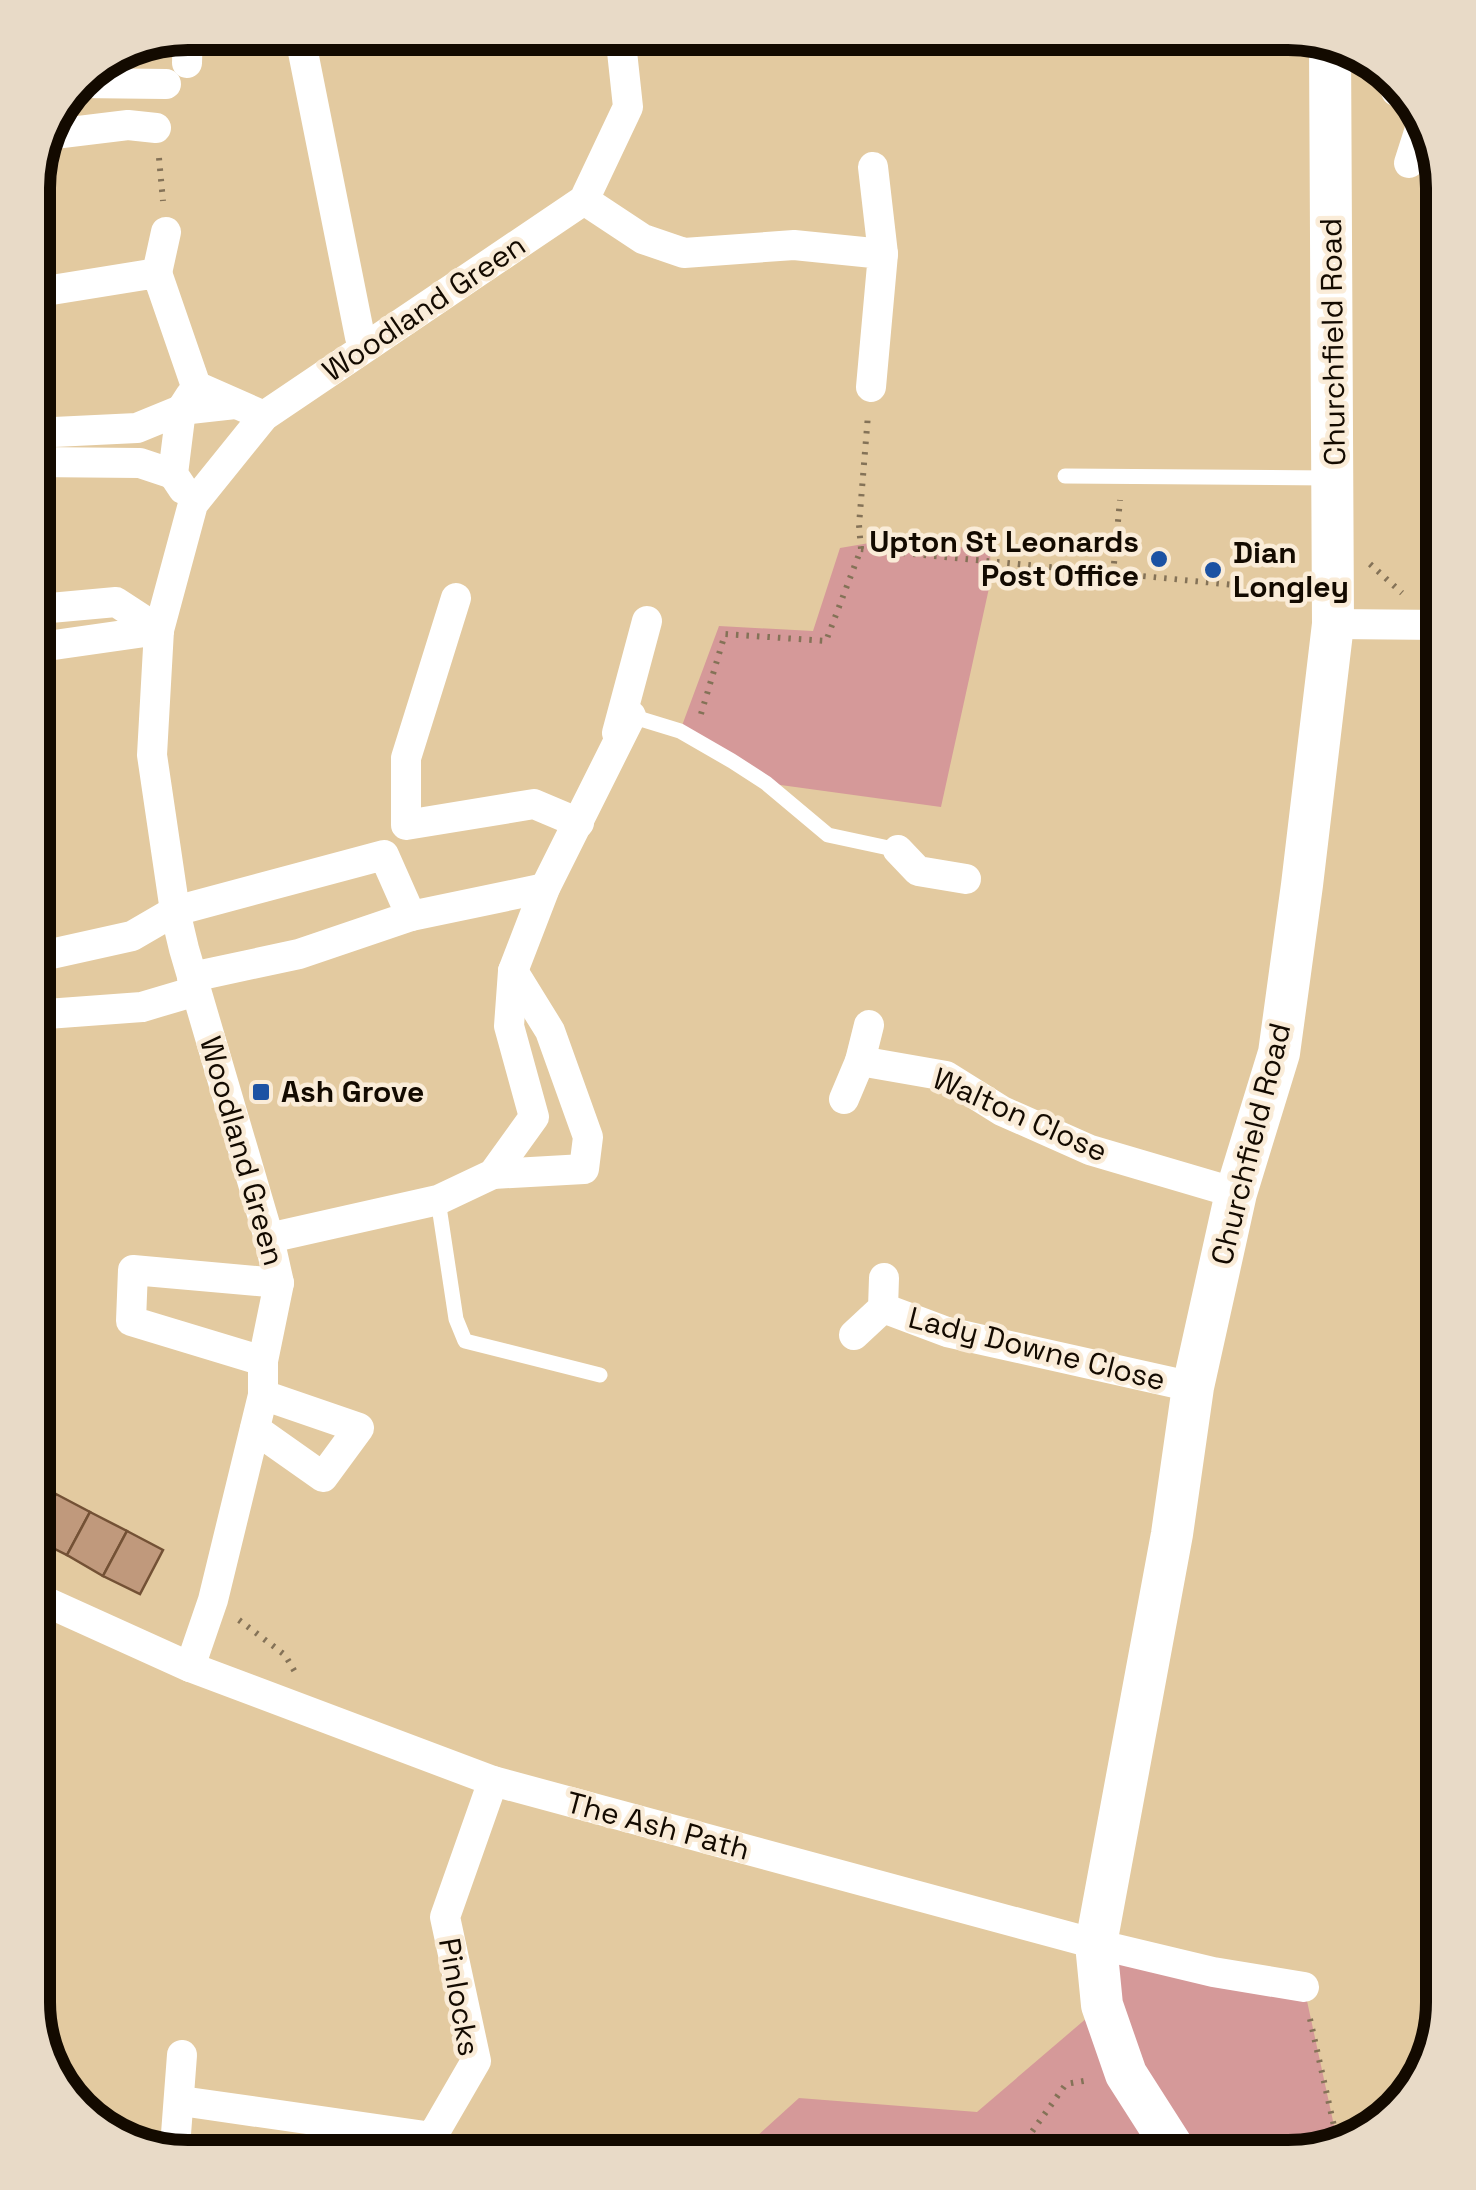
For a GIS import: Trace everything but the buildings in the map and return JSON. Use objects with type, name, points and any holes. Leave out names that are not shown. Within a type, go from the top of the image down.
[{"type":"street","name":"Woodland Green","points":[[303,50],[360,336]]},
{"type":"street","points":[[622,50],[628,107],[584,200],[644,239],[684,253],[794,245],[883,254]]},
{"type":"street","name":"Churchfield Road","points":[[1168,2140],[1126,2074],[1102,2005],[1096,1944],[1172,1534],[1193,1387],[1236,1193],[1279,1053],[1332,609],[1330,56]]},
{"type":"street","points":[[106,77],[180,60]]},
{"type":"street","points":[[61,133],[128,125],[156,128]]},
{"type":"street","points":[[1409,162],[1417,138]]},
{"type":"street","points":[[871,387],[883,254],[873,167]]},
{"type":"street","name":"Woodland Green","points":[[190,1667],[213,1600],[255,1430],[263,1395],[263,1361],[279,1283],[175,911],[152,755],[158,630],[193,504],[264,416],[584,200]]},
{"type":"street","points":[[166,232],[156,273],[188,398],[174,474]]},
{"type":"street","points":[[50,290],[156,273]]},
{"type":"street","points":[[50,432],[137,428],[188,398],[235,404],[264,416]]},
{"type":"street","points":[[50,462],[140,463],[174,474],[193,504]]},
{"type":"street","points":[[456,598],[406,758],[406,825],[534,804],[579,822]]},
{"type":"street","points":[[50,608],[116,602],[158,630]]},
{"type":"street","points":[[1332,609],[1426,623]]},
{"type":"street","points":[[613,750],[648,621]]},
{"type":"street","points":[[50,646],[158,630]]},
{"type":"street","points":[[492,1174],[534,1117],[508,1026],[513,971],[546,888],[631,716]]},
{"type":"street","points":[[898,850],[918,872],[966,879]]},
{"type":"street","points":[[50,954],[132,936],[175,911],[384,855],[411,916]]},
{"type":"street","points":[[50,1014],[142,1007],[194,984],[300,954],[411,916],[546,888]]},
{"type":"street","points":[[269,1238],[438,1200],[492,1174],[584,1170],[588,1137],[550,1030],[513,971]]},
{"type":"street","points":[[844,1099],[869,1026]]},
{"type":"street","name":"Walton Close","points":[[860,1061],[946,1076],[1002,1111],[1090,1150],[1236,1193]]},
{"type":"street","points":[[263,1361],[131,1321],[133,1270],[279,1283]]},
{"type":"street","name":"Lady Downe Close","points":[[854,1334],[883,1293],[947,1332],[1193,1387]]},
{"type":"street","points":[[255,1430],[323,1477],[359,1428],[263,1395]]},
{"type":"street","name":"The Ash Path","points":[[50,1604],[190,1667],[493,1781],[1096,1944],[1135,1950],[1213,1972],[1304,1987]]},
{"type":"street","name":"Pinlocks","points":[[181,2102],[432,2137],[476,2061],[446,1918],[493,1781]]},
{"type":"street","points":[[176,2140],[182,2056]]},
{"type":"lane","points":[[1065,476],[1334,478]]},
{"type":"lane","points":[[631,716],[696,740],[766,783],[828,835],[898,850]]},
{"type":"lane","points":[[438,1200],[456,1319],[465,1341],[600,1376]]},
{"type":"path","points":[[696,740],[724,634],[826,642],[861,549],[859,525],[871,387]]},
{"type":"path","points":[[1113,574],[1123,476]]},
{"type":"path","points":[[861,549],[1113,574],[1332,609]]},
{"type":"path","points":[[213,1600],[284,1655],[324,1720]]},
{"type":"path","points":[[1304,1987],[1335,2132]]},
{"type":"path","points":[[1027,2140],[1066,2084],[1126,2074]]},
{"type":"shaded area","points":[[887,540],[990,550],[991,579],[941,807],[766,783],[680,731],[719,626],[813,631],[840,548]]},
{"type":"shaded area","points":[[1096,1944],[1304,1987],[1335,2132],[1288,2140],[753,2140],[799,2098],[977,2112],[1102,2005]]},
{"type":"place","name":"Upton St Leonards Post Office","points":[[1159,559]]},
{"type":"place","name":"Dian Longley","points":[[1213,570]]},
{"type":"place","name":"Ash Grove","points":[[261,1092]]}]
